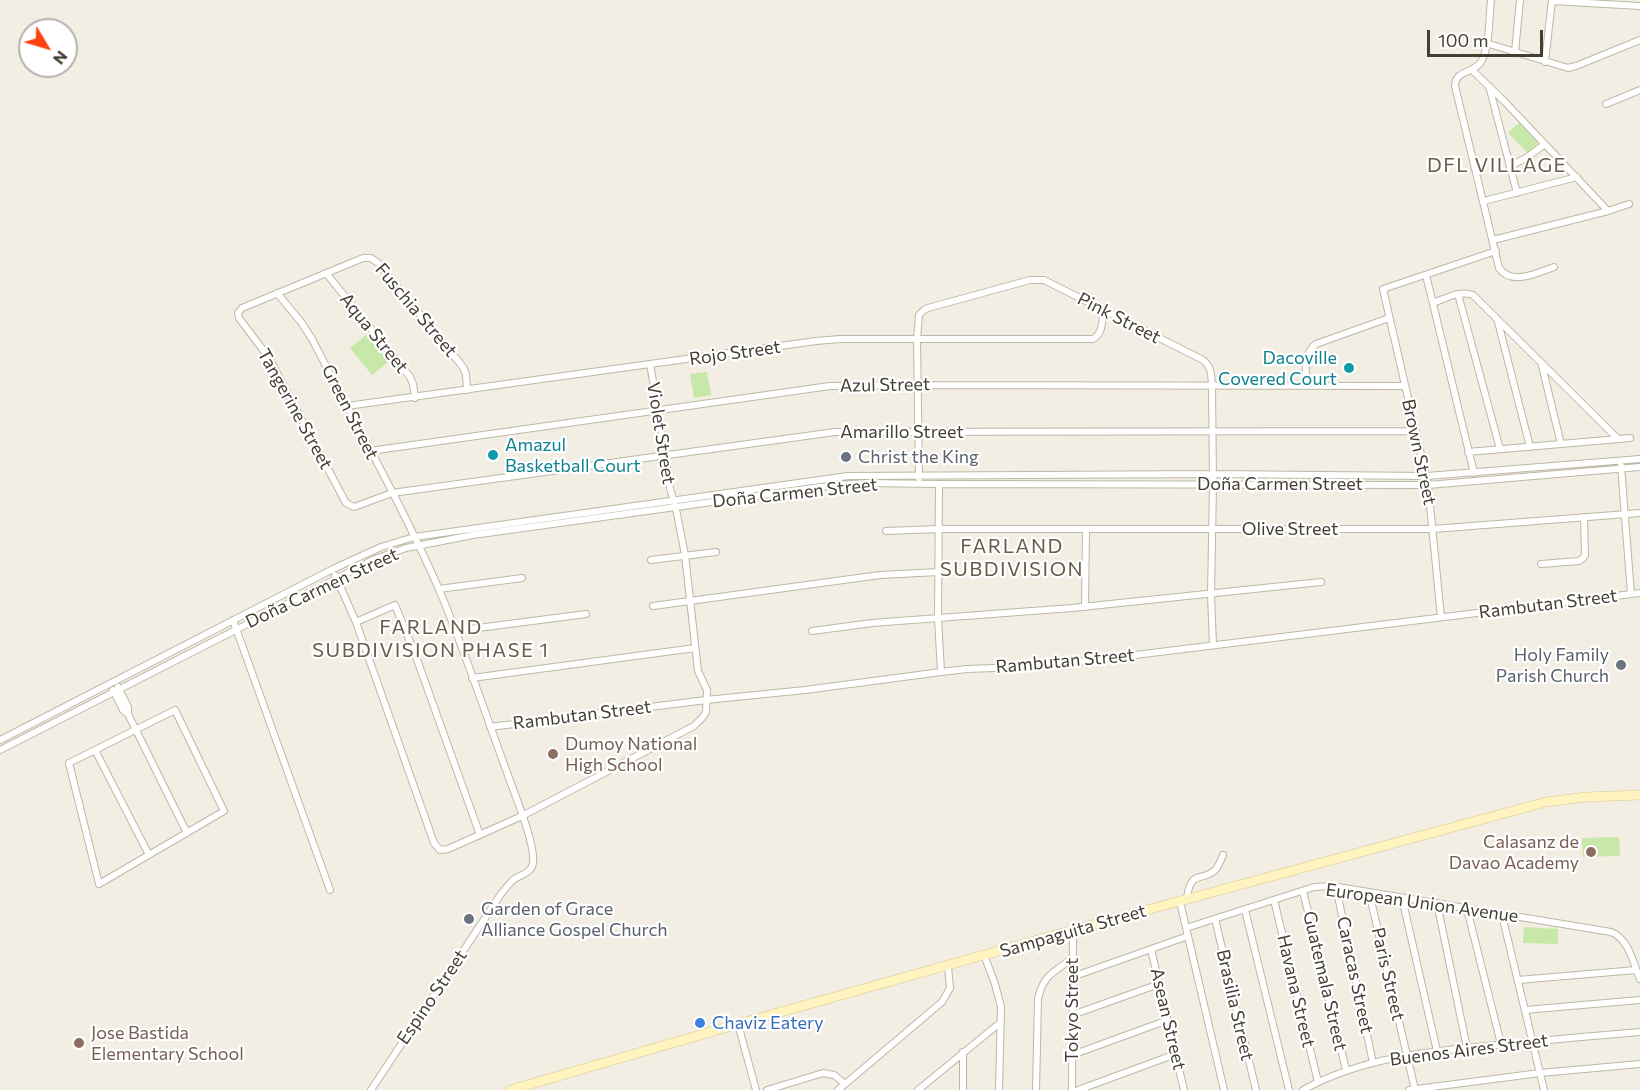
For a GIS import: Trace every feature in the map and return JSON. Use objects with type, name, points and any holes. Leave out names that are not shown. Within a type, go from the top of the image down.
[{"type":"street","points":[[1491,0],[1486,43],[1481,62],[1472,70],[1459,75],[1455,86],[1499,268],[1509,276],[1524,277],[1554,267]]},
{"type":"street","points":[[1515,52],[1520,0]]},
{"type":"street","points":[[1545,62],[1552,0],[1631,3],[1640,6]]},
{"type":"street","points":[[1486,43],[1545,62],[1572,67],[1640,40]]},
{"type":"street","points":[[1472,70],[1608,211]]},
{"type":"street","points":[[1489,86],[1517,193]]},
{"type":"street","points":[[1606,104],[1640,90]]},
{"type":"street","points":[[1510,166],[1527,159],[1545,144]]},
{"type":"street","points":[[1484,201],[1577,177]]},
{"type":"street","points":[[1493,240],[1629,204]]},
{"type":"street","points":[[1474,473],[1426,275],[1496,251]]},
{"type":"street","name":"Fuschia Street","points":[[277,293],[363,258],[368,257],[374,260],[463,366],[467,390]]},
{"type":"street","name":"Aqua Street","points":[[326,273],[410,377],[414,398]]},
{"type":"street","name":"Brown Street","points":[[1426,275],[1383,289],[1427,476],[1442,617]]},
{"type":"street","name":"Pink Street","points":[[917,339],[918,319],[921,312],[928,308],[1037,279],[1052,284],[1209,365],[1212,385],[1214,484],[1210,595],[1213,645]]},
{"type":"street","name":"Green Street","points":[[277,293],[305,327],[392,493],[439,589],[522,816]]},
{"type":"street","name":"Tangerine Street","points":[[277,293],[242,308],[238,313],[239,318],[269,358],[346,503],[357,507],[392,493]]},
{"type":"street","points":[[1433,303],[1458,294],[1473,295],[1618,439]]},
{"type":"street","points":[[1458,294],[1500,449]]},
{"type":"street","name":"Rojo Street","points":[[347,406],[816,341],[840,339],[1093,339],[1100,332],[1104,310]]},
{"type":"street","points":[[1306,386],[1306,357],[1316,344],[1389,318]]},
{"type":"street","points":[[1498,320],[1530,447]]},
{"type":"street","points":[[917,339],[919,479]]},
{"type":"street","points":[[1541,363],[1561,444]]},
{"type":"street","name":"Violet Street","points":[[650,364],[670,488],[685,555],[698,671],[707,690],[706,700]]},
{"type":"street","name":"Azul Street","points":[[370,451],[830,386],[1405,386]]},
{"type":"street","name":"Amarillo Street","points":[[392,493],[835,432],[1416,432]]},
{"type":"street","points":[[1468,452],[1630,438]]},
{"type":"street","name":"Doña Carmen Street","points":[[919,479],[939,484],[1428,484],[1621,465],[1640,459]]},
{"type":"street","points":[[1621,465],[1631,594]]},
{"type":"street","name":"Doña Carmen Street","points":[[772,490],[833,477],[919,479],[1213,474],[1427,476],[1621,465],[1640,467]]},
{"type":"street","points":[[833,477],[835,485]]},
{"type":"street","name":"Doña Carmen Street","points":[[0,740],[333,569],[381,547],[414,537],[772,490],[835,485],[867,479]]},
{"type":"street","points":[[939,484],[938,619],[941,672]]},
{"type":"street","name":"Olive Street","points":[[886,531],[939,529],[1433,529],[1640,513]]},
{"type":"street","points":[[1541,564],[1579,561],[1583,558],[1585,555],[1584,517]]},
{"type":"street","name":"Doña Carmen Street","points":[[0,750],[385,555],[525,524]]},
{"type":"street","points":[[1085,607],[1086,529]]},
{"type":"street","points":[[651,560],[716,552]]},
{"type":"street","points":[[333,569],[356,622],[438,849],[444,850],[522,816],[694,726],[699,723],[706,712],[706,700]]},
{"type":"street","points":[[653,606],[880,575],[938,572]]},
{"type":"street","points":[[439,589],[522,578]]},
{"type":"street","points":[[812,631],[872,623],[1210,595],[1321,582]]},
{"type":"street","name":"Rambutan Street","points":[[490,727],[967,669],[1042,666],[1640,592]]},
{"type":"street","points":[[356,622],[395,605],[480,835]]},
{"type":"street","points":[[455,631],[586,614]]},
{"type":"street","points":[[233,620],[330,890]]},
{"type":"street","points":[[472,678],[695,648]]},
{"type":"street","points":[[112,682],[128,707],[128,714],[187,833]]},
{"type":"street","points":[[175,710],[224,811],[99,884],[69,763],[95,750],[175,710]]},
{"type":"street","points":[[95,750],[149,855]]},
{"type":"street","name":"Sampaguita Street","points":[[516,1089],[1073,930],[1546,802],[1586,797],[1640,795]]},
{"type":"street","name":"Espino Street","points":[[371,1090],[495,902],[507,886],[531,869],[533,855],[522,816]]},
{"type":"street","points":[[1223,855],[1216,869],[1192,882],[1183,900],[1186,928],[1224,1090]]},
{"type":"street","name":"European Union Avenue","points":[[1186,928],[1304,891],[1324,886],[1336,887],[1617,934],[1624,940],[1636,970]]},
{"type":"street","name":"Caracas Street","points":[[1336,887],[1373,1063]]},
{"type":"street","name":"Guatemala Street","points":[[1304,891],[1346,1070]]},
{"type":"street","name":"Paris Street","points":[[1369,892],[1413,1090]]},
{"type":"street","points":[[1402,898],[1437,1051]]},
{"type":"street","name":"Havana Street","points":[[1274,900],[1318,1082]]},
{"type":"street","points":[[1437,903],[1467,1047]]},
{"type":"street","points":[[1467,909],[1501,1044]]},
{"type":"street","points":[[1245,910],[1289,1090]]},
{"type":"street","points":[[1502,915],[1544,1090]]},
{"type":"street","name":"Brasilia Street","points":[[1215,919],[1256,1090]]},
{"type":"street","name":"Tokyo Street","points":[[1072,1090],[1073,930]]},
{"type":"street","points":[[1072,977],[1188,936]]},
{"type":"street","name":"Asean Street","points":[[1151,949],[1184,1089]]},
{"type":"street","points":[[984,956],[1000,1007],[999,1090]]},
{"type":"street","points":[[1036,1090],[1040,988],[1048,976],[1073,958]]},
{"type":"street","points":[[838,1090],[942,1002],[950,988],[948,966]]},
{"type":"street","points":[[1518,980],[1636,970],[1640,979]]},
{"type":"street","points":[[1072,1015],[1159,984]]},
{"type":"street","points":[[1525,1010],[1640,1000]]},
{"type":"street","points":[[1072,1055],[1168,1020]]},
{"type":"street","points":[[918,1090],[1000,1022]]},
{"type":"street","points":[[738,1024],[756,1090]]},
{"type":"street","name":"Buenos Aires Street","points":[[1304,1090],[1346,1070],[1406,1056],[1467,1047],[1640,1032]]},
{"type":"street","points":[[963,1052],[963,1090]]},
{"type":"street","points":[[1078,1090],[1176,1054]]},
{"type":"street","points":[[1413,1090],[1540,1073],[1640,1064]]},
{"type":"street","points":[[767,1090],[823,1073],[834,1075],[845,1084]]},
{"type":"street","points":[[927,1082],[927,1090]]},
{"type":"street","points":[[1175,1090],[1184,1089]]},
{"type":"green space","points":[[1519,123],[1538,143],[1528,153],[1508,133]]},
{"type":"green space","points":[[367,334],[388,362],[372,375],[350,348]]},
{"type":"green space","points":[[707,372],[711,395],[694,398],[690,374]]},
{"type":"green space","points":[[1619,837],[1620,856],[1583,857],[1582,838]]},
{"type":"green space","points":[[1524,927],[1558,929],[1558,944],[1523,943]]},
{"type":"place","name":"Dacoville Covered Court","points":[[1349,368]]},
{"type":"place","name":"Amazul Basketball Court","points":[[493,455]]},
{"type":"place","name":"Christ the King","points":[[846,457]]},
{"type":"place","name":"Holy Family Parish Church","points":[[1621,665]]},
{"type":"place","name":"Dumoy National High School","points":[[553,754]]},
{"type":"place","name":"Calasanz de Davao Academy","points":[[1591,852]]},
{"type":"place","name":"Garden of Grace Alliance Gospel Church","points":[[469,919]]},
{"type":"place","name":"Chaviz Eatery","points":[[700,1023]]},
{"type":"place","name":"Jose Bastida Elementary School","points":[[79,1043]]},
{"type":"district","name":"DFL VILLAGE","points":[[1497,165]]},
{"type":"district","name":"FARLAND SUBDIVISION","points":[[1012,558]]},
{"type":"district","name":"FARLAND SUBDIVISION PHASE 1","points":[[431,638]]}]
